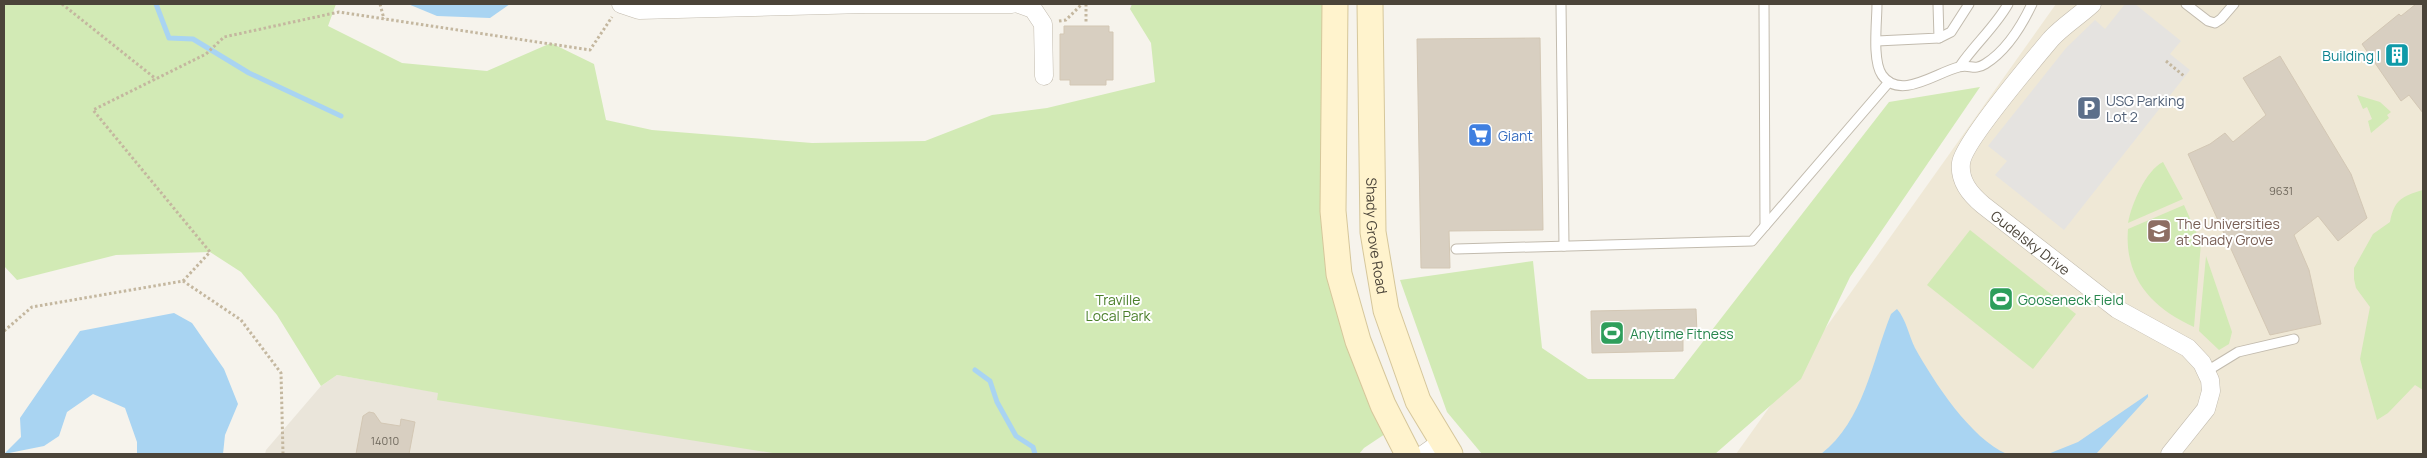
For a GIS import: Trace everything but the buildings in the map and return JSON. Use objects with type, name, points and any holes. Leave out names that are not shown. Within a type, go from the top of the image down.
[{"type":"main road","points":[[1334,4],[1333,211],[1339,274],[1358,341],[1383,404],[1408,454]]},
{"type":"main road","name":"Shady Grove Road","points":[[1370,4],[1373,232],[1386,310],[1418,401],[1438,450]]},
{"type":"street","points":[[618,8],[639,10],[865,4],[1012,4]]},
{"type":"street","points":[[1019,4],[1033,10],[1043,24],[1044,76]]},
{"type":"street","name":"Gudelsky Drive","points":[[2092,4],[2051,39],[1972,139],[1961,161],[1962,177],[1966,188],[1974,197],[2027,240],[2117,309],[2188,348],[2196,354],[2207,371]]},
{"type":"street","points":[[2170,454],[2206,409],[2211,390],[2207,371]]},
{"type":"lane","points":[[1561,4],[1564,246]]},
{"type":"lane","points":[[1764,4],[1766,226]]},
{"type":"lane","points":[[1877,4],[1877,64],[1883,77],[1889,82],[1900,86],[1907,86],[1960,66],[1975,68],[1994,57],[2018,28],[2032,4]]},
{"type":"lane","points":[[1938,4],[1939,38]]},
{"type":"lane","points":[[1877,41],[1939,38],[1951,32],[1969,4]]},
{"type":"lane","points":[[1960,66],[1971,49],[1996,24],[2008,4]]},
{"type":"lane","points":[[2186,4],[2208,21],[2214,23],[2221,20],[2234,4]]},
{"type":"lane","points":[[1456,249],[1752,241],[1889,82]]},
{"type":"lane","points":[[2207,371],[2244,350],[2294,339]]},
{"type":"path","points":[[62,4],[156,79]]},
{"type":"path","points":[[380,4],[384,19]]},
{"type":"path","points":[[1043,24],[1066,20],[1082,4]]},
{"type":"path","points":[[1086,4],[1086,23]]},
{"type":"path","points":[[4,331],[32,307],[183,281],[210,252],[93,110],[206,54],[224,37],[338,12],[590,50],[618,8]]},
{"type":"path","points":[[2166,61],[2184,76]]},
{"type":"path","points":[[183,281],[241,320],[281,373],[282,454]]},
{"type":"shaded area","name":"The Universities at Shady Grove","points":[[2056,4],[2423,4],[2423,454],[1736,454]]},
{"type":"shaded area","name":"USG Parking Lot 2","points":[[2125,4],[2135,4],[2181,41],[2170,54],[2190,70],[2064,230],[1995,175],[2007,161],[1988,146],[2066,48],[2095,20],[2105,29]]},
{"type":"shaded area","points":[[337,375],[794,454],[265,454],[266,450],[321,386]]},
{"type":"green space","name":"Traville Local Park","points":[[4,4],[336,4],[328,26],[402,63],[487,71],[551,43],[594,64],[606,120],[652,130],[812,143],[925,141],[992,115],[1047,108],[1155,82],[1151,43],[1130,9],[1132,4],[1335,4],[1333,211],[1394,428],[1364,448],[1359,454],[779,454],[437,400],[438,393],[337,375],[321,386],[277,315],[241,272],[210,252],[116,255],[17,280],[4,266]]},
{"type":"green space","points":[[1980,87],[1850,277],[1801,379],[1715,454],[1482,454],[1447,412],[1400,280],[1533,261],[1542,348],[1588,379],[1674,379],[1889,102]]},
{"type":"green space","points":[[2357,95],[2380,102],[2391,112],[2387,115],[2389,118],[2371,133],[2368,121],[2372,119],[2367,107],[2363,109]]},
{"type":"green space","points":[[2163,162],[2183,199],[2128,223],[2132,207],[2145,180]]},
{"type":"green space","points":[[2423,190],[2423,390],[2415,385],[2388,413],[2377,420],[2360,359],[2370,307],[2356,288],[2354,268],[2373,234],[2390,222],[2394,209],[2400,200],[2410,194]]},
{"type":"green space","points":[[2184,205],[2201,243],[2194,327],[2165,311],[2144,289],[2136,277],[2128,246],[2128,229]]},
{"type":"green space","name":"Gooseneck Field","points":[[1970,230],[2076,314],[2033,369],[1927,285]]},
{"type":"green space","points":[[2206,256],[2232,332],[2229,344],[2219,350],[2199,331]]},
{"type":"water","points":[[408,4],[510,4],[490,18],[437,16]]},
{"type":"water","points":[[1897,309],[1903,318],[1915,348],[1943,393],[1980,436],[1993,447],[2007,454],[1821,454],[1836,440],[1857,408],[1891,314]]},
{"type":"water","points":[[174,313],[192,323],[224,369],[238,404],[225,435],[223,454],[137,454],[137,442],[125,408],[93,394],[67,412],[59,436],[44,446],[4,454],[21,437],[20,418],[80,331]]},
{"type":"water","points":[[2148,394],[2148,397],[2096,454],[2048,454],[2078,442]]},
{"type":"waterway","points":[[156,4],[169,38],[193,39],[249,73],[341,116]]},
{"type":"waterway","points":[[975,370],[990,381],[997,402],[1016,436],[1033,447],[1035,454]]},
{"type":"place","name":"Building I","points":[[2397,55]]},
{"type":"place","name":"USG Parking Lot 2","points":[[2089,108]]},
{"type":"place","name":"Giant","points":[[1480,135]]},
{"type":"place","name":"The Universities at Shady Grove","points":[[2159,231]]},
{"type":"place","name":"Gooseneck Field","points":[[2001,299]]},
{"type":"place","name":"Anytime Fitness","points":[[1612,333]]}]
